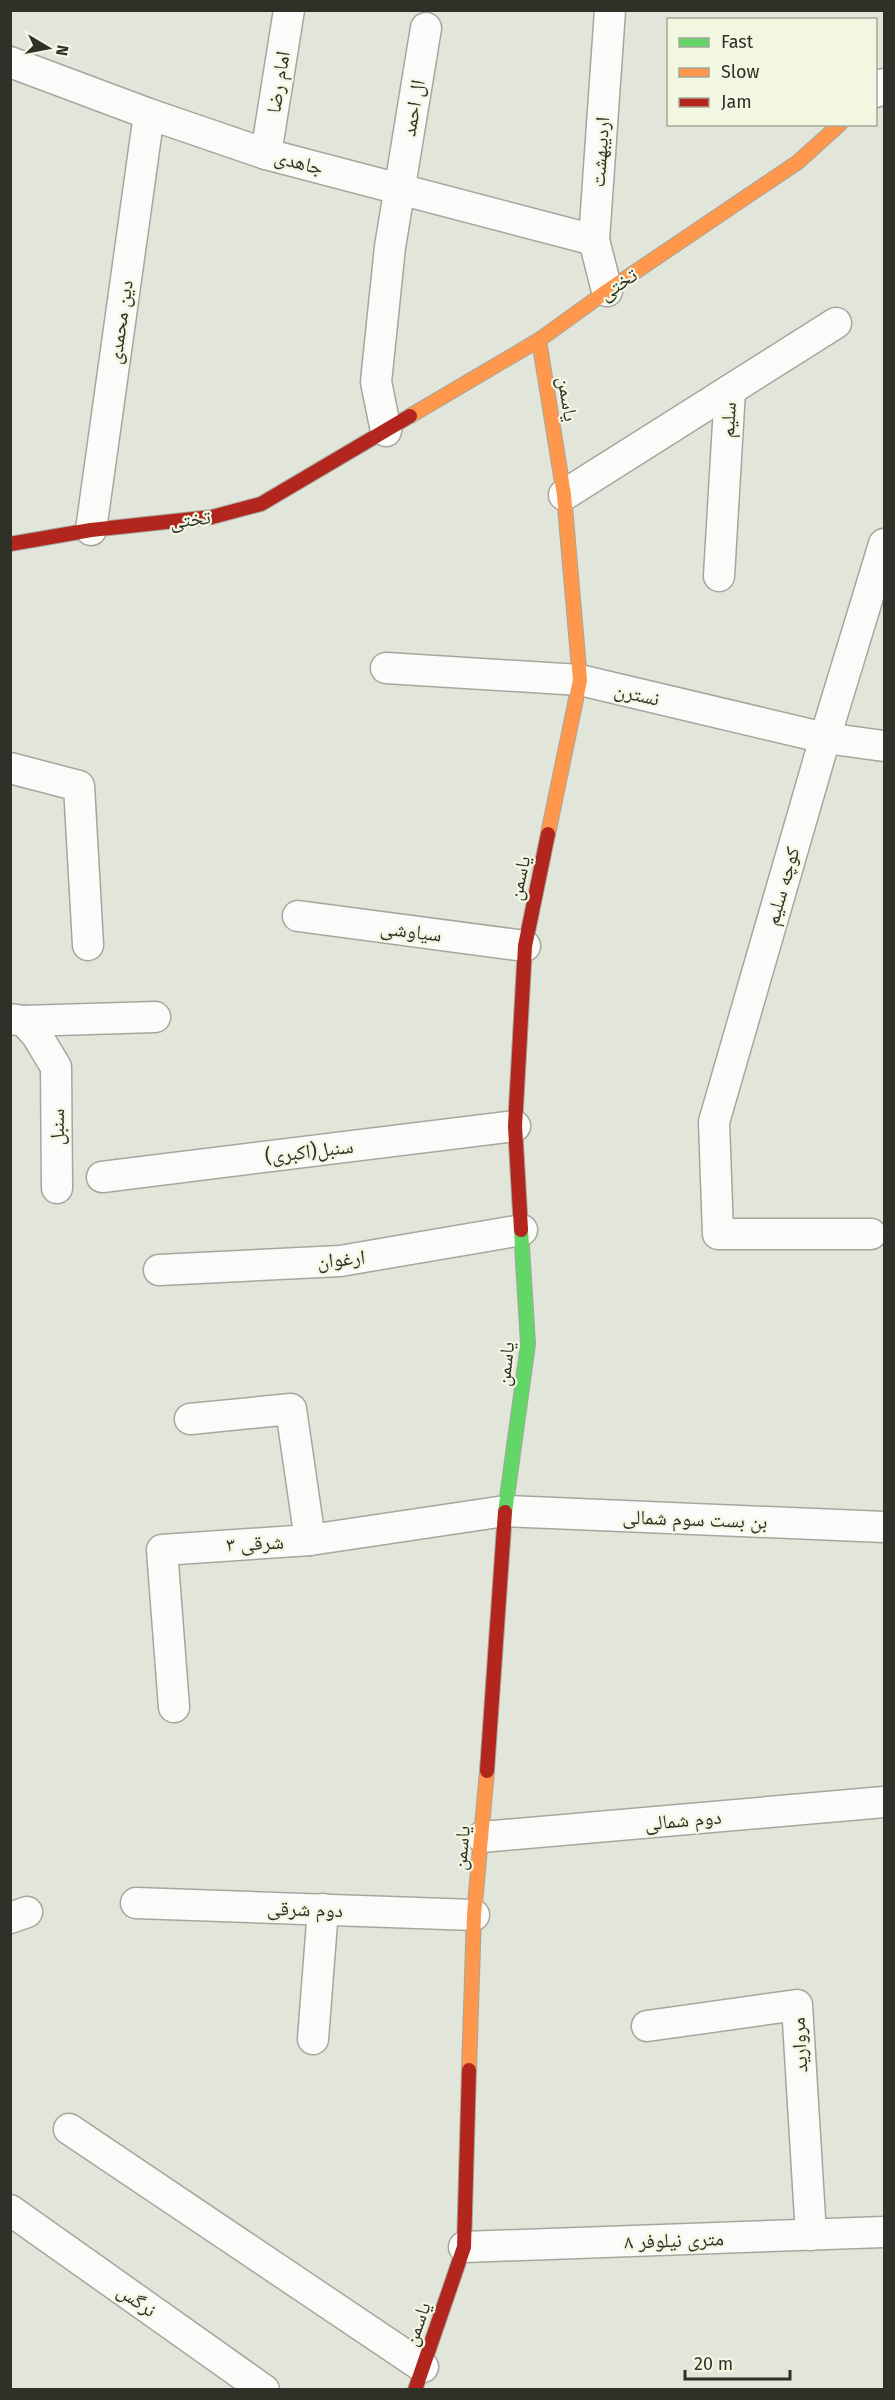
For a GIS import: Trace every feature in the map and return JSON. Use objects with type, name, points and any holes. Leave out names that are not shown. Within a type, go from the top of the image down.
[{"type":"street","name":"امام رضا","points":[[266,154],[289,10]]},
{"type":"street","name":"اردیبهشت","points":[[606,291],[594,240],[610,10]]},
{"type":"street","name":"ال احمد","points":[[399,188],[426,28]]},
{"type":"street","name":"جاهدی","points":[[10,62],[149,114],[266,154],[594,240]]},
{"type":"street","name":"دین محمدی","points":[[91,530],[149,114]]},
{"type":"street","name":"تختی","points":[[10,544],[91,530],[212,517],[261,504],[539,340],[606,291],[798,162],[838,126]]},
{"type":"street","points":[[386,431],[376,382],[390,246],[399,188]]},
{"type":"street","name":"سلیم","points":[[720,576],[730,390],[836,323]]},
{"type":"street","name":"یاسمن","points":[[419,2378],[464,2247],[474,1915],[482,1837],[505,1511],[528,1344],[515,1125],[525,946],[580,680],[564,495],[539,340]]},
{"type":"street","points":[[564,495],[730,390]]},
{"type":"street","name":"کوچه سلیم","points":[[871,1234],[718,1234],[714,1122],[825,738],[885,544]]},
{"type":"street","name":"نسترن","points":[[386,668],[580,680],[825,738],[885,746]]},
{"type":"street","points":[[10,768],[80,786],[88,945]]},
{"type":"street","name":"سیاوشی","points":[[298,916],[525,946]]},
{"type":"street","points":[[17,1020],[155,1017]]},
{"type":"street","name":"سنبل","points":[[17,1020],[36,1034],[56,1067],[57,1188]]},
{"type":"street","name":"سنبل(اکبری)","points":[[102,1177],[515,1125]]},
{"type":"street","name":"ارغوان","points":[[159,1270],[340,1261],[522,1230]]},
{"type":"street","points":[[190,1419],[291,1409],[310,1540]]},
{"type":"street","name":"بن بست سوم شمالی","points":[[505,1511],[885,1527]]},
{"type":"street","name":"۳ شرقی","points":[[174,1707],[162,1550],[310,1540],[505,1511]]},
{"type":"street","name":"دوم شمالی","points":[[482,1837],[885,1803]]},
{"type":"street","name":"دوم شرقی","points":[[136,1903],[474,1915]]},
{"type":"street","points":[[313,2039],[323,1909]]},
{"type":"street","name":"مروارید","points":[[647,2026],[797,2006],[811,2235]]},
{"type":"street","points":[[69,2129],[419,2378]]},
{"type":"street","name":"نرگس","points":[[10,2210],[264,2390]]},
{"type":"street","name":"۸ متری نیلوفر","points":[[464,2247],[885,2232]]},
{"type":"traffic: fast","points":[[505,1512],[528,1344],[521,1230]]},
{"type":"traffic: slow","points":[[410,416],[539,340],[607,291],[798,162],[838,126]]},
{"type":"traffic: slow","points":[[539,340],[564,495],[580,680],[548,834]]},
{"type":"traffic: slow","points":[[469,2070],[474,1915],[487,1771]]},
{"type":"traffic: jam","points":[[10,544],[91,530],[212,517],[261,504],[410,416]]},
{"type":"traffic: jam","points":[[521,1230],[515,1126],[525,946],[548,834]]},
{"type":"traffic: jam","points":[[487,1771],[505,1512]]},
{"type":"traffic: jam","points":[[415,2390],[464,2247],[469,2070]]}]
